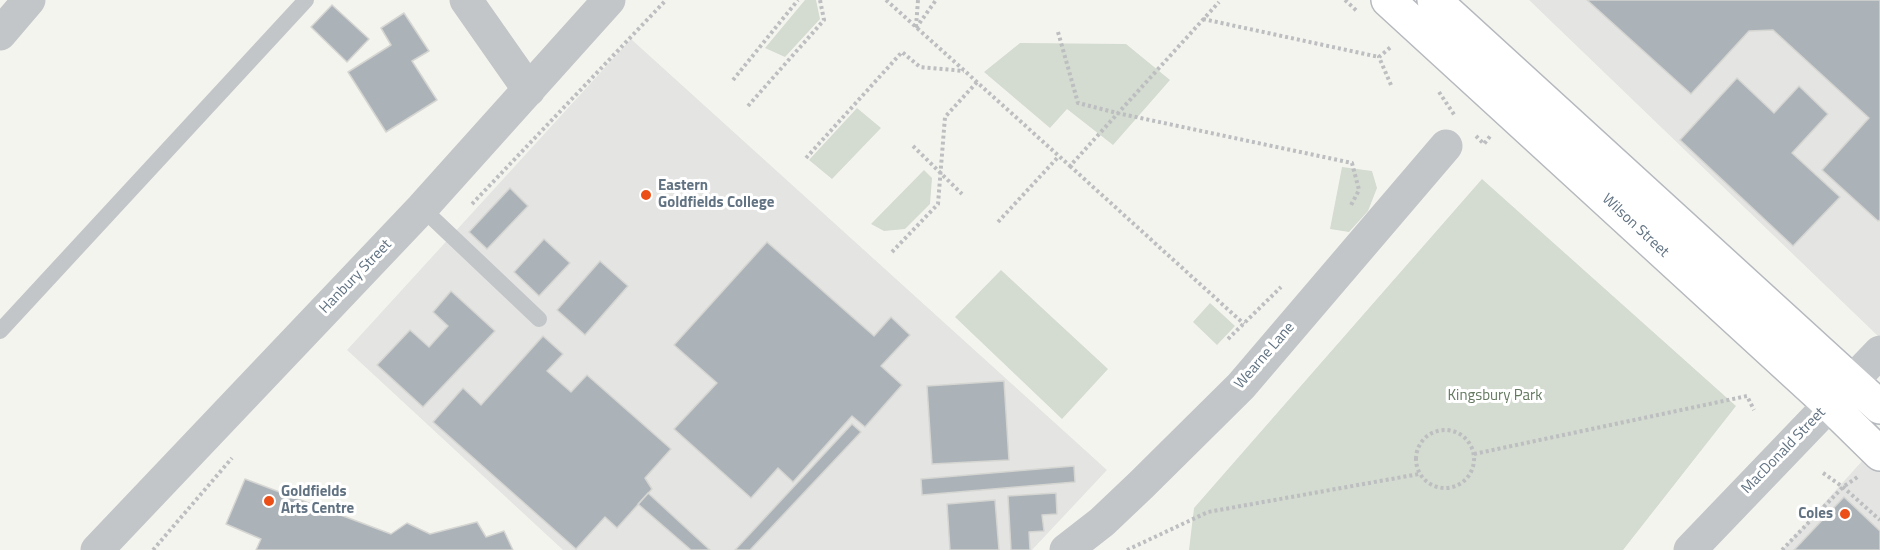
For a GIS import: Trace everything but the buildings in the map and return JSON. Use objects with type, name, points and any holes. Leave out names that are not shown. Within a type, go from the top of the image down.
[{"type":"street","points":[[0,34],[29,0]]},
{"type":"street","points":[[466,0],[529,90]]},
{"type":"street","name":"Hanbury Street","points":[[97,550],[422,208],[609,0]]},
{"type":"street","name":"Wilson Street","points":[[1434,0],[1880,407]]},
{"type":"street","name":"Wilson Street","points":[[1390,1],[1829,404],[1871,464]]},
{"type":"street","name":"Wearne Lane","points":[[1066,550],[1102,522],[1240,386],[1446,146]]},
{"type":"street","name":"MacDonald Street","points":[[1690,550],[1880,352]]},
{"type":"lane","points":[[0,331],[306,0]]},
{"type":"lane","points":[[422,208],[539,319]]},
{"type":"path","points":[[734,80],[798,0]]},
{"type":"path","points":[[748,106],[824,21],[820,0]]},
{"type":"path","points":[[886,0],[1244,324]]},
{"type":"path","points":[[916,28],[918,0]]},
{"type":"path","points":[[916,28],[936,0]]},
{"type":"path","points":[[1070,166],[1219,2]]},
{"type":"path","points":[[1203,19],[1379,57]]},
{"type":"path","points":[[1058,32],[1078,103],[1352,164],[1359,190],[1348,211]]},
{"type":"path","points":[[1379,57],[1395,43]]},
{"type":"path","points":[[806,158],[903,52],[921,67],[965,71]]},
{"type":"path","points":[[1379,57],[1391,85]]},
{"type":"path","points":[[892,252],[938,204],[945,117],[977,82]]},
{"type":"path","points":[[913,146],[962,194]]},
{"type":"path","points":[[998,222],[1059,156]]},
{"type":"path","points":[[1228,339],[1286,282]]},
{"type":"path","points":[[1474,454],[1747,396],[1754,410]]},
{"type":"path","points":[[1453,430],[1469,441],[1474,454],[1473,469],[1468,478],[1452,488],[1442,488],[1433,486],[1419,474],[1415,454],[1425,437],[1433,432],[1453,430]]},
{"type":"path","points":[[1782,550],[1843,487],[1871,464]]},
{"type":"path","points":[[1823,473],[1843,487],[1880,520]]},
{"type":"path","points":[[1127,550],[1208,512],[1419,474]]},
{"type":"shaded area","points":[[1529,0],[1880,0],[1880,338]]},
{"type":"shaded area","name":"Eastern Goldfields College","points":[[631,39],[1107,470],[1032,550],[563,550],[347,350]]},
{"type":"shaded area","points":[[1880,441],[1880,550],[1782,550]]},
{"type":"green space","points":[[805,0],[816,0],[820,19],[785,57],[765,48]]},
{"type":"green space","points":[[1020,43],[1126,44],[1170,80],[1113,145],[1067,109],[1050,128],[984,72]]},
{"type":"green space","points":[[857,108],[881,128],[832,179],[809,160]]},
{"type":"green space","points":[[1342,167],[1372,171],[1377,188],[1368,211],[1349,232],[1330,229]]},
{"type":"green space","points":[[924,170],[932,178],[930,204],[905,229],[884,231],[871,224]]},
{"type":"green space","name":"Kingsbury Park","points":[[1482,179],[1736,406],[1623,550],[1189,550],[1194,508]]},
{"type":"green space","points":[[1001,270],[1108,369],[1062,419],[955,317]]},
{"type":"green space","points":[[1210,303],[1235,326],[1217,345],[1193,322]]},
{"type":"place","name":"Eastern Goldfields College","points":[[646,195]]},
{"type":"place","name":"Goldfields Arts Centre","points":[[269,501]]},
{"type":"place","name":"Coles","points":[[1845,514]]}]
